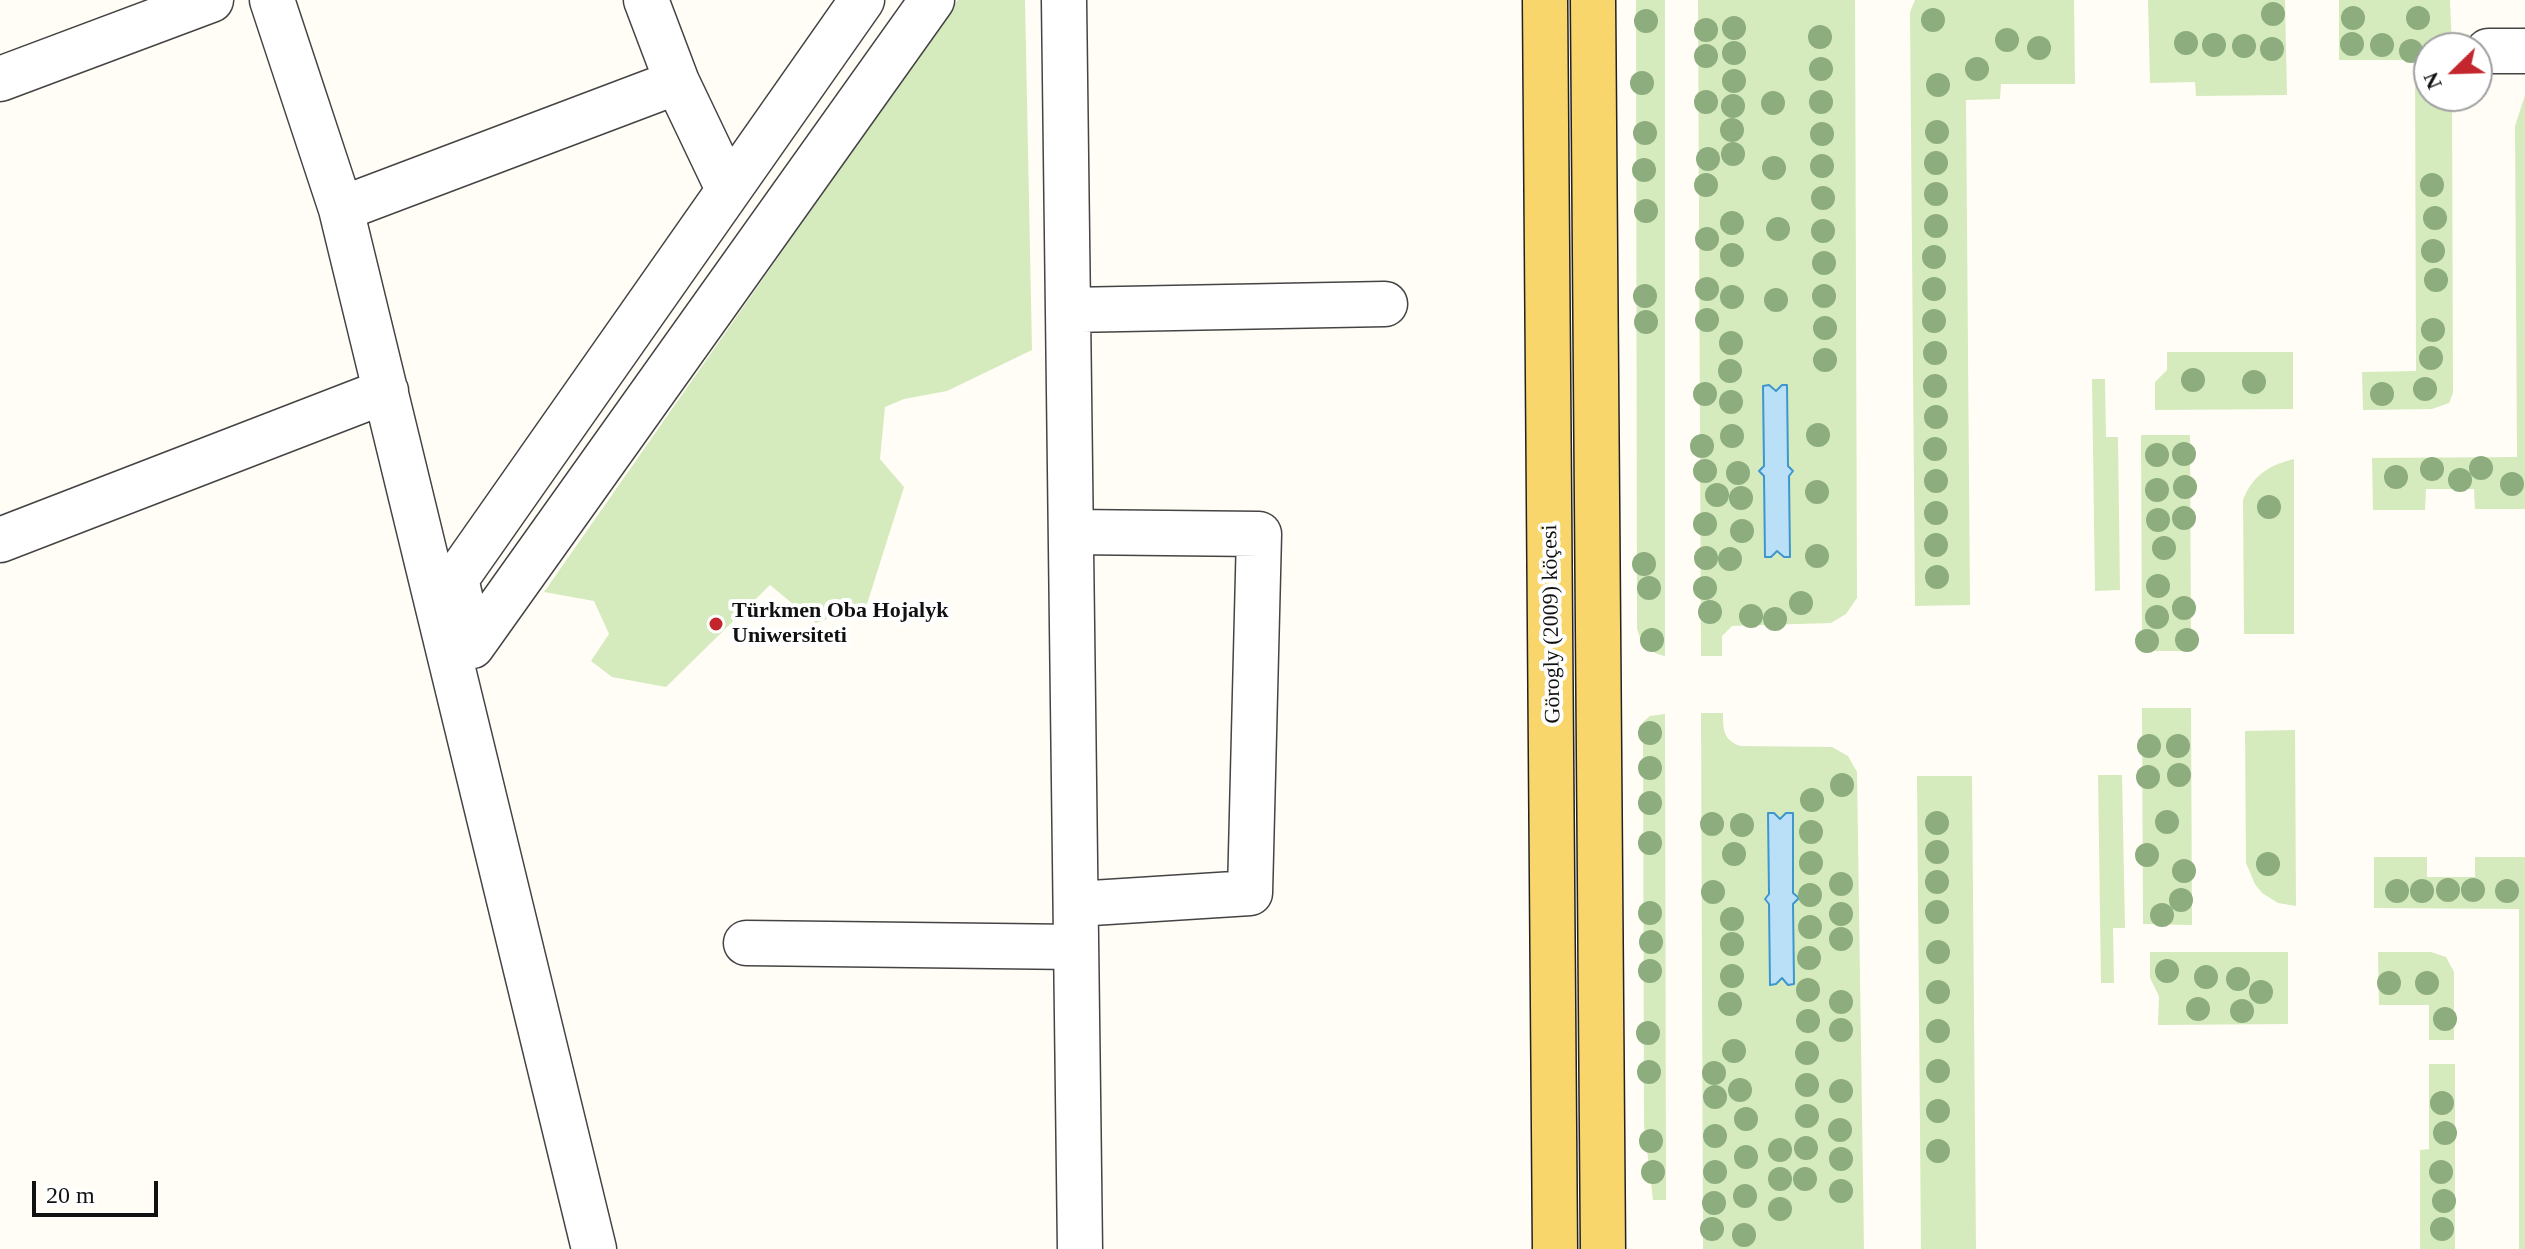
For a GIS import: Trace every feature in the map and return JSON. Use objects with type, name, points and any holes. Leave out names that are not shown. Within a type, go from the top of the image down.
[{"type":"main road","name":"Görogly (2009) köçesi","points":[[1545,0],[1555,1249]]},
{"type":"main road","name":"Görogly (2009) köçesi","points":[[1593,0],[1603,1249]]},
{"type":"street","points":[[0,79],[211,0]]},
{"type":"street","points":[[272,0],[341,209],[594,1249]]},
{"type":"street","points":[[646,0],[677,82],[728,189]]},
{"type":"street","points":[[862,0],[456,579],[472,646],[932,0]]},
{"type":"street","points":[[1064,0],[1080,1249]]},
{"type":"street","points":[[341,209],[677,82]]},
{"type":"street","points":[[1069,310],[1385,304]]},
{"type":"street","points":[[0,540],[386,391]]},
{"type":"street","points":[[1072,532],[1259,534],[1250,893],[1076,904]]},
{"type":"street","points":[[746,943],[1076,947]]},
{"type":"green space","points":[[958,0],[1025,0],[1032,350],[947,391],[904,399],[885,407],[880,459],[904,487],[867,604],[816,623],[770,585],[666,687],[612,677],[591,661],[609,634],[594,601],[544,592]]},
{"type":"green space","points":[[1636,0],[1665,0],[1665,656],[1646,647],[1637,628]]},
{"type":"green space","points":[[1698,0],[1855,0],[1857,598],[1846,614],[1831,623],[1732,626],[1722,636],[1722,656],[1701,656]]},
{"type":"green space","points":[[1915,0],[2074,0],[2075,84],[2001,84],[2000,99],[1966,100],[1970,605],[1915,606],[1910,12]]},
{"type":"green space","points":[[2148,0],[2285,0],[2287,95],[2196,96],[2195,82],[2150,83]]},
{"type":"green space","points":[[2339,0],[2450,0],[2451,32],[2413,32],[2413,60],[2339,60]]},
{"type":"green space","points":[[2525,95],[2525,509],[2475,509],[2474,489],[2426,489],[2425,510],[2373,510],[2372,458],[2517,457],[2515,126]]},
{"type":"green space","points":[[2415,112],[2452,112],[2453,393],[2449,403],[2432,409],[2363,410],[2362,372],[2416,371]]},
{"type":"green space","points":[[2167,352],[2293,352],[2293,409],[2155,410],[2155,382],[2167,370]]},
{"type":"green space","points":[[2092,379],[2105,379],[2106,437],[2118,437],[2120,590],[2095,591]]},
{"type":"green space","points":[[2141,435],[2190,435],[2191,651],[2142,651]]},
{"type":"green space","points":[[2294,459],[2294,634],[2244,634],[2243,500],[2251,484],[2262,473]]},
{"type":"green space","points":[[2142,708],[2191,708],[2192,925],[2143,924]]},
{"type":"green space","points":[[1701,713],[1723,713],[1725,733],[1730,741],[1740,746],[1832,747],[1848,756],[1857,772],[1864,1249],[1703,1249]]},
{"type":"green space","points":[[1665,714],[1666,1200],[1653,1200],[1644,1125],[1643,722],[1650,716]]},
{"type":"green space","points":[[2295,730],[2296,906],[2278,903],[2262,893],[2246,863],[2245,731]]},
{"type":"green space","points":[[2098,775],[2122,775],[2125,928],[2113,928],[2114,983],[2101,983]]},
{"type":"green space","points":[[1917,776],[1972,776],[1976,1249],[1921,1249]]},
{"type":"green space","points":[[2374,857],[2427,857],[2427,877],[2475,877],[2475,857],[2525,857],[2525,1249],[2519,1249],[2519,909],[2374,908]]},
{"type":"green space","points":[[2150,952],[2288,952],[2288,1024],[2158,1025],[2159,996],[2150,978]]},
{"type":"green space","points":[[2378,952],[2431,952],[2446,957],[2454,972],[2454,1040],[2429,1040],[2429,1005],[2379,1005]]},
{"type":"green space","points":[[2429,1064],[2455,1064],[2455,1249],[2420,1249],[2420,1150],[2429,1149]]},
{"type":"water","points":[[1769,385],[1776,391],[1787,385],[1788,466],[1793,471],[1789,476],[1790,557],[1784,557],[1777,551],[1771,557],[1765,557],[1764,476],[1759,471],[1764,466],[1763,386]]},
{"type":"water","points":[[1768,813],[1774,813],[1780,819],[1786,813],[1793,813],[1793,893],[1799,898],[1793,904],[1794,984],[1788,985],[1782,978],[1770,985],[1769,904],[1765,899],[1769,894]]},
{"type":"place","name":"Türkmen Oba Hojalyk Uniwersiteti","points":[[716,624]]}]
